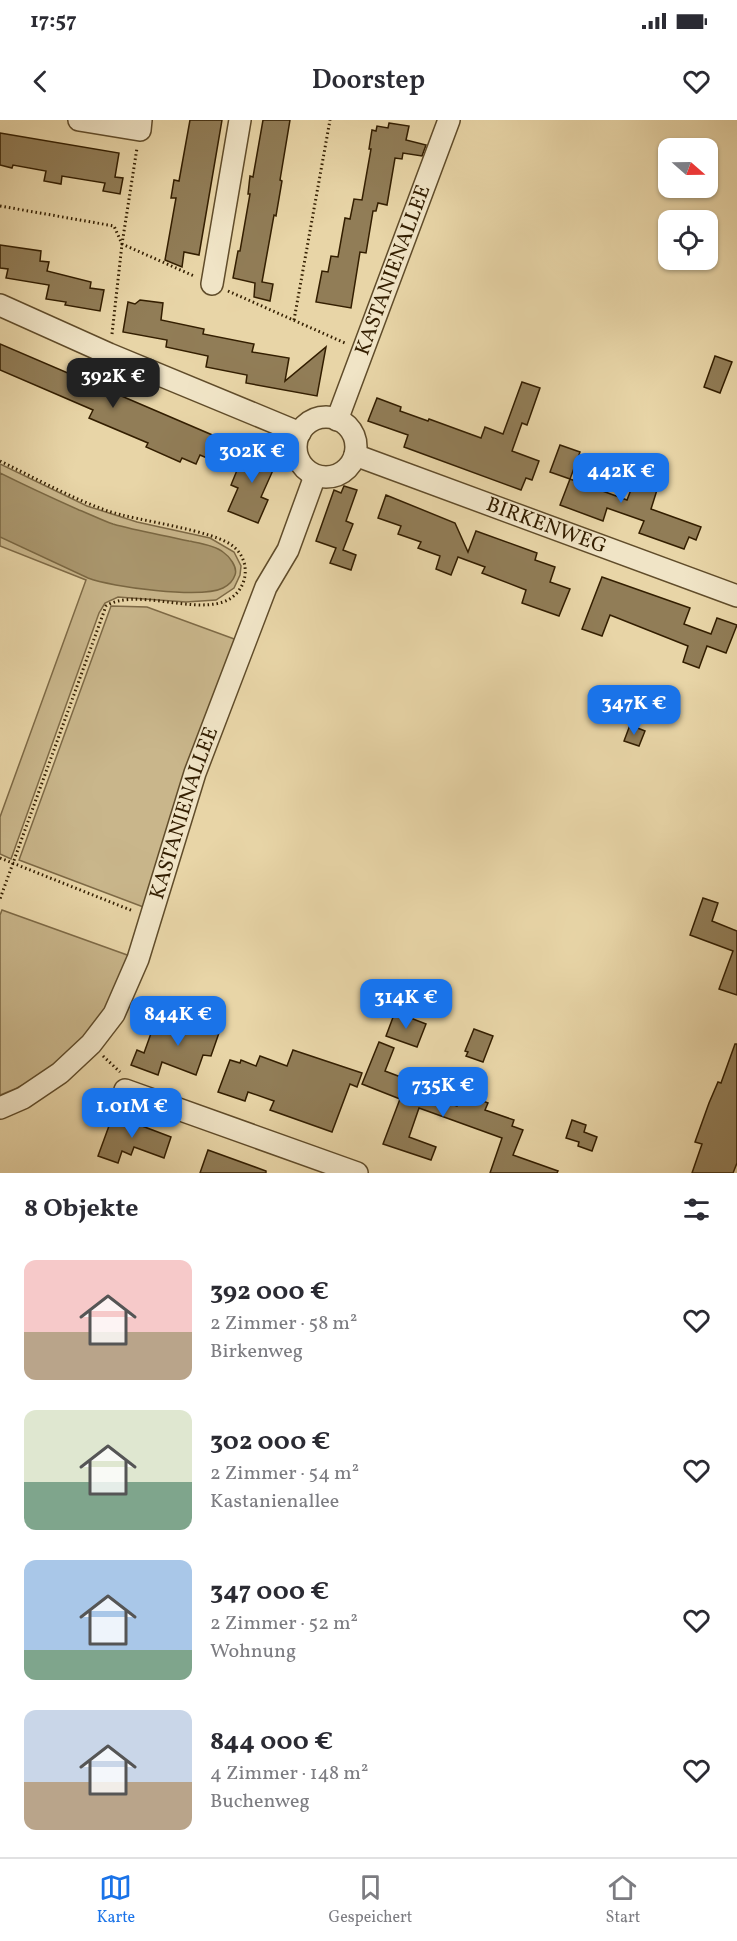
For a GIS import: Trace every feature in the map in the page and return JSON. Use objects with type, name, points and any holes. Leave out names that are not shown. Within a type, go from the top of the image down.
[{"type":"street","points":[[79,120],[141,125]]},
{"type":"street","points":[[212,284],[240,120]]},
{"type":"street","name":"KASTANIENALLEE","points":[[337,420],[449,120]]},
{"type":"street","points":[[0,305],[109,354],[300,433]]},
{"type":"street","points":[[320,418],[337,420],[344,424],[354,438],[354,455],[344,471],[335,476],[315,476],[302,465],[298,458],[297,441],[300,433],[312,421],[320,418]]},
{"type":"street","name":"BIRKENWEG","points":[[354,455],[737,596]]},
{"type":"street","name":"KASTANIENALLEE","points":[[0,1108],[23,1098],[60,1073],[91,1044],[114,1014],[138,959],[195,773],[266,587],[288,550],[315,476]]},
{"type":"street","points":[[125,1090],[357,1173]]},
{"type":"path","points":[[294,320],[330,120]]},
{"type":"path","points":[[109,354],[122,244],[141,125]]},
{"type":"path","points":[[0,206],[114,226],[122,244],[364,351]]},
{"type":"path","points":[[0,461],[106,510],[131,518],[210,535],[234,546],[244,558],[246,569],[244,580],[237,594],[224,602],[191,604],[121,599],[106,606],[0,899]]},
{"type":"path","points":[[0,858],[151,918]]},
{"type":"path","points":[[91,1044],[127,1078],[125,1090]]},
{"type":"shaded area","points":[[0,464],[87,506],[137,522],[210,538],[234,552],[241,566],[234,588],[216,600],[186,602],[118,597],[105,603],[99,613],[11,859],[0,854],[0,817],[86,580],[0,546]]},
{"type":"shaded area","points":[[0,473],[113,524],[216,548],[232,562],[236,572],[234,577],[223,588],[196,592],[135,588],[88,578],[0,537]]},
{"type":"shaded area","points":[[111,606],[147,607],[237,640],[146,908],[19,860]]},
{"type":"shaded area","points":[[2,910],[130,956],[106,1007],[86,1035],[46,1071],[16,1089],[0,1095],[0,915]]},
{"type":"building","points":[[190,120],[222,120],[199,255],[184,252],[182,267],[165,260],[176,198],[171,198],[174,180],[179,181]]},
{"type":"building","points":[[263,120],[290,120],[276,216],[274,215],[262,282],[273,284],[270,301],[254,297],[255,283],[233,278],[250,194],[248,194],[250,176],[253,177]]},
{"type":"building","points":[[389,123],[409,126],[406,140],[426,145],[422,156],[403,153],[402,159],[395,158],[387,205],[378,203],[376,211],[373,211],[366,253],[360,252],[351,308],[316,302],[322,271],[328,272],[331,256],[338,257],[345,218],[350,219],[354,199],[362,200],[372,130],[376,131],[377,126],[388,128]]},
{"type":"building","points":[[0,133],[119,153],[115,177],[123,178],[120,194],[103,191],[105,183],[62,176],[61,184],[44,181],[46,171],[0,165]]},
{"type":"building","points":[[0,245],[41,251],[40,261],[49,262],[47,271],[91,282],[90,288],[104,290],[100,311],[46,299],[49,285],[6,278],[8,269],[0,268]]},
{"type":"building","points":[[140,300],[163,303],[161,320],[204,329],[203,334],[254,344],[252,352],[289,358],[285,381],[326,347],[317,396],[246,383],[247,375],[206,367],[208,356],[166,347],[167,340],[123,332],[128,302],[135,304]]},
{"type":"building","points":[[0,344],[217,437],[207,458],[200,455],[196,464],[182,458],[180,462],[146,447],[148,443],[89,418],[93,410],[0,370]]},
{"type":"building","points":[[715,356],[732,362],[720,393],[704,387]]},
{"type":"building","points":[[522,382],[540,388],[527,425],[522,423],[512,451],[539,461],[532,480],[526,478],[521,490],[404,447],[408,435],[368,421],[377,398],[401,407],[400,411],[481,438],[485,427],[503,434]]},
{"type":"building","points":[[560,445],[580,452],[570,479],[550,472]]},
{"type":"building","points":[[248,447],[278,459],[261,497],[268,500],[258,523],[228,511],[238,488],[231,485],[240,463],[238,453],[247,451]]},
{"type":"building","points":[[570,479],[627,500],[634,482],[657,490],[651,509],[701,527],[696,540],[689,537],[684,549],[639,533],[644,521],[607,508],[603,521],[560,505]]},
{"type":"building","points":[[344,486],[357,490],[346,521],[353,524],[343,550],[356,555],[351,570],[330,563],[336,548],[316,541],[334,490],[341,493]]},
{"type":"building","points":[[386,495],[455,523],[468,552],[476,531],[537,553],[535,560],[555,567],[550,582],[570,589],[559,616],[522,603],[526,590],[482,573],[485,567],[458,557],[451,575],[436,569],[440,556],[418,548],[421,542],[398,534],[401,526],[378,518]]},
{"type":"building","points":[[602,577],[690,608],[684,624],[711,634],[717,618],[737,625],[726,653],[707,646],[699,668],[683,662],[688,646],[610,615],[602,636],[582,629]]},
{"type":"building","points":[[630,725],[645,731],[639,746],[624,741]]},
{"type":"building","points":[[703,898],[718,903],[712,921],[737,931],[737,995],[719,989],[733,951],[690,935]]},
{"type":"building","points":[[395,1012],[426,1024],[417,1047],[386,1036]]},
{"type":"building","points":[[178,1015],[220,1030],[211,1056],[203,1055],[196,1075],[162,1062],[158,1075],[131,1065],[137,1050],[144,1053],[154,1025],[172,1031]]},
{"type":"building","points":[[474,1029],[493,1036],[483,1062],[466,1056],[468,1052],[465,1051]]},
{"type":"building","points":[[379,1042],[394,1048],[385,1071],[427,1087],[424,1095],[457,1106],[459,1100],[470,1104],[472,1097],[488,1103],[485,1110],[514,1120],[512,1126],[523,1130],[513,1155],[558,1171],[557,1173],[490,1173],[502,1138],[419,1108],[409,1137],[436,1147],[431,1160],[383,1144],[400,1099],[362,1084]]},
{"type":"building","points":[[735,1044],[737,1044],[737,1163],[733,1173],[692,1173],[702,1144],[695,1142]]},
{"type":"building","points":[[293,1050],[362,1073],[357,1087],[350,1084],[332,1132],[270,1110],[274,1101],[248,1092],[245,1101],[218,1092],[230,1060],[240,1063],[241,1060],[256,1066],[260,1056],[287,1066]]},
{"type":"building","points":[[113,1115],[129,1121],[131,1116],[144,1120],[142,1126],[171,1137],[164,1158],[134,1147],[131,1155],[122,1151],[118,1163],[98,1156]]},
{"type":"building","points":[[572,1120],[586,1125],[584,1132],[597,1137],[592,1151],[578,1146],[579,1142],[566,1138]]},
{"type":"building","points":[[208,1150],[266,1171],[266,1173],[200,1173]]}]
